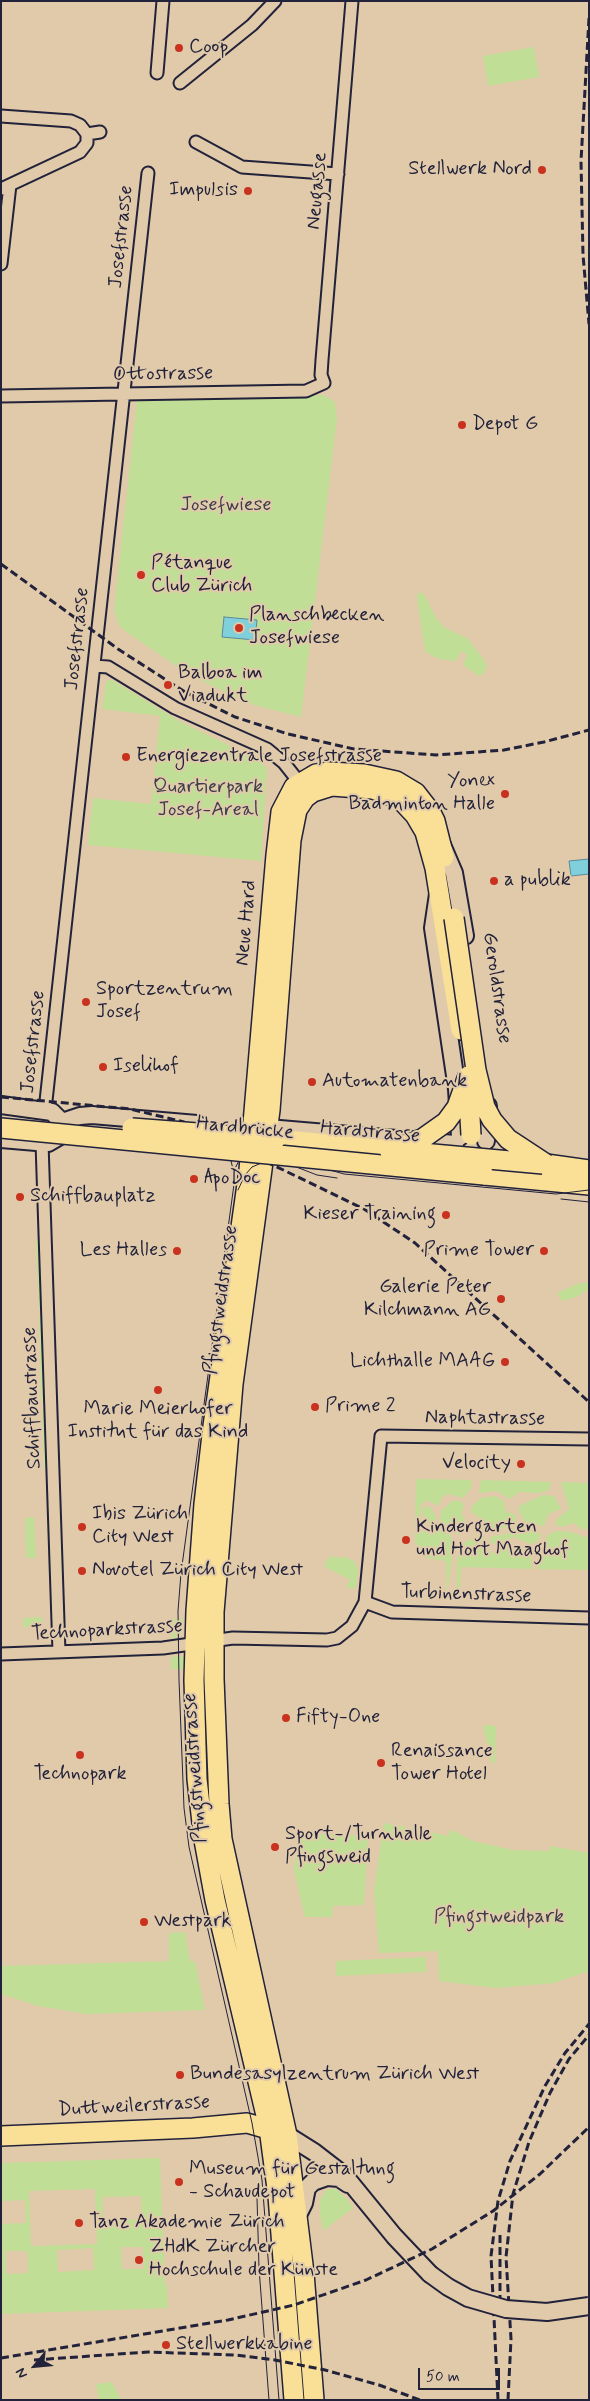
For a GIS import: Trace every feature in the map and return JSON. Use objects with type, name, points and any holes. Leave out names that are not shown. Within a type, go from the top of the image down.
[{"type":"main road","points":[[304,788],[316,774],[350,773],[396,781],[412,798],[425,832],[439,889],[449,919],[483,1100],[492,1120],[504,1134],[546,1164]]},
{"type":"main road","name":"Neue Hard","points":[[262,1134],[281,812],[286,800],[304,788]]},
{"type":"main road","name":"Geroldstrasse","points":[[412,798],[424,801],[435,821],[442,845],[449,919]]},
{"type":"main road","points":[[449,919],[468,1076],[468,1139],[465,1159],[484,1175]]},
{"type":"main road","points":[[389,1150],[415,1142],[440,1128],[457,1107],[468,1076]]},
{"type":"main road","name":"Hardbrücke","points":[[1,1117],[389,1150],[465,1159],[546,1164],[589,1170]]},
{"type":"main road","name":"Hardbrücke","points":[[1,1128],[589,1185]]},
{"type":"main road","name":"Pfingstweidstrasse","points":[[262,1134],[233,1384],[214,1612],[218,1804],[222,1839],[287,2135],[298,2215],[314,2400]]},
{"type":"main road","name":"Pfingstweidstrasse","points":[[262,1134],[211,1442],[196,1603],[197,1779],[204,1840],[220,1918],[269,2128],[278,2196],[294,2400]]},
{"type":"main road","name":"Duttweilerstrasse","points":[[1,2136],[184,2128],[241,2123],[252,2123],[287,2135]]},
{"type":"street","points":[[157,73],[163,1]]},
{"type":"street","points":[[180,83],[252,25],[275,1]]},
{"type":"street","name":"Neugasse","points":[[324,383],[321,376],[322,360],[352,1]]},
{"type":"street","points":[[1,116],[71,121],[80,125],[87,134],[86,143],[80,152],[6,187],[1,264]]},
{"type":"street","points":[[87,134],[100,132]]},
{"type":"street","points":[[196,142],[242,167],[338,174]]},
{"type":"street","name":"Josefstrasse","points":[[46,1110],[148,173]]},
{"type":"street","name":"Ottostrasse","points":[[1,396],[306,391],[324,383]]},
{"type":"street","points":[[94,666],[108,667],[177,709],[267,749],[284,763],[304,788]]},
{"type":"street","name":"Geroldstrasse","points":[[442,845],[454,873],[459,896],[488,1086],[468,1139]]},
{"type":"street","points":[[439,889],[433,928],[457,1089],[468,1139]]},
{"type":"street","points":[[1,1105],[46,1110],[52,1112],[62,1122],[60,1136],[48,1143],[1,1139]]},
{"type":"street","name":"Hardstrasse","points":[[62,1122],[80,1116],[103,1116],[228,1127],[262,1134],[468,1139]]},
{"type":"street","name":"Hardstrasse","points":[[262,1134],[290,1147],[465,1159]]},
{"type":"street","name":"Schiffbaustrasse","points":[[42,1143],[59,1652]]},
{"type":"street","name":"Naphtastrasse","points":[[364,1602],[381,1436],[589,1438]]},
{"type":"street","points":[[214,1642],[240,1638],[327,1640],[337,1638],[352,1626],[364,1602]]},
{"type":"street","name":"Turbinenstrasse","points":[[364,1602],[392,1612],[589,1618]]},
{"type":"street","name":"Technoparkstrasse","points":[[1,1654],[195,1645],[214,1642]]},
{"type":"street","points":[[287,2135],[334,2166],[363,2196],[394,2236],[430,2274],[468,2298],[485,2304],[526,2312],[547,2312],[589,2306]]},
{"type":"street","points":[[298,2215],[304,2203],[307,2188],[320,2178],[327,2176],[346,2181],[363,2196]]},
{"type":"green space","points":[[534,47],[539,77],[488,86],[483,56]]},
{"type":"green space","name":"Josefwiese","points":[[324,395],[335,402],[337,418],[301,717],[254,705],[191,676],[125,631],[119,625],[114,611],[137,400]]},
{"type":"green space","points":[[420,592],[424,594],[435,616],[445,628],[467,638],[485,661],[487,667],[483,674],[479,676],[463,665],[467,655],[461,651],[456,661],[453,661],[436,658],[425,651],[417,595]]},
{"type":"green space","name":"Quartierpark Josef-Areal","points":[[108,680],[112,680],[179,721],[261,761],[267,769],[261,861],[88,845],[93,798],[151,804],[160,716],[102,709]]},
{"type":"green space","points":[[36,1240],[40,1240],[42,1308],[39,1309]]},
{"type":"green space","points":[[589,1282],[589,1289],[576,1297],[562,1301],[557,1293],[577,1284]]},
{"type":"green space","points":[[39,1315],[43,1321],[45,1401],[41,1401]]},
{"type":"green space","points":[[46,1409],[51,1467],[44,1468],[42,1410]]},
{"type":"green space","points":[[416,1479],[472,1480],[471,1488],[463,1498],[449,1494],[443,1496],[438,1506],[427,1500],[421,1505],[420,1524],[415,1528]]},
{"type":"green space","points":[[481,1480],[552,1482],[548,1491],[539,1493],[520,1492],[509,1499],[497,1491],[479,1493]]},
{"type":"green space","points":[[561,1482],[589,1483],[589,1529],[581,1529],[574,1523],[561,1527],[556,1525],[556,1520],[569,1509]]},
{"type":"green space","points":[[543,1495],[554,1496],[561,1509],[548,1514],[544,1526],[526,1522],[519,1512],[519,1506]]},
{"type":"green space","points":[[495,1496],[504,1501],[505,1511],[516,1515],[516,1522],[507,1528],[482,1531],[479,1528],[479,1517],[471,1512],[472,1506],[481,1498]]},
{"type":"green space","points":[[452,1501],[460,1501],[464,1505],[462,1514],[467,1526],[460,1535],[456,1534],[440,1520],[441,1511]]},
{"type":"green space","points":[[426,1506],[431,1508],[436,1516],[436,1522],[433,1524],[428,1524],[424,1517],[422,1510]]},
{"type":"green space","points":[[34,1517],[36,1558],[26,1558],[25,1518]]},
{"type":"green space","points":[[439,1527],[449,1533],[454,1543],[447,1597],[446,1561],[426,1558],[415,1542],[415,1531],[429,1532],[432,1537],[434,1530]]},
{"type":"green space","points":[[514,1529],[528,1532],[536,1530],[541,1535],[537,1542],[530,1544],[514,1537],[494,1544],[490,1542],[492,1536],[503,1535]]},
{"type":"green space","points":[[555,1531],[571,1532],[589,1538],[589,1570],[537,1569],[541,1547],[547,1536]]},
{"type":"green space","points":[[478,1535],[485,1537],[489,1551],[493,1553],[512,1545],[526,1549],[531,1555],[532,1569],[461,1567],[460,1598],[457,1596],[457,1557],[464,1543]]},
{"type":"green space","points":[[329,1556],[343,1558],[344,1556],[354,1561],[358,1569],[356,1587],[352,1589],[346,1587],[350,1580],[325,1567]]},
{"type":"green space","points":[[42,1617],[43,1626],[23,1627],[23,1618]]},
{"type":"green space","points":[[171,1619],[184,1619],[184,1624],[181,1632],[171,1640]]},
{"type":"green space","points":[[185,1656],[189,1659],[189,1669],[171,1669],[171,1657]]},
{"type":"green space","points":[[483,1725],[496,1726],[495,1763],[491,1763]]},
{"type":"green space","name":"Pfingstweidpark","points":[[384,1823],[449,1836],[450,1830],[473,1841],[513,1850],[550,1851],[550,1846],[589,1853],[589,1971],[554,1983],[496,1988],[439,1981],[438,1951],[379,1953],[374,1891]]},
{"type":"green space","points":[[297,1833],[368,1836],[364,1905],[333,1906],[332,1917],[305,1917],[294,1871]]},
{"type":"green space","points":[[185,1932],[190,1961],[195,1961],[205,2010],[87,2014],[38,2006],[1,1994],[1,1966],[169,1961],[169,1933]]},
{"type":"green space","points":[[426,1957],[426,1972],[336,1976],[336,1961]]},
{"type":"green space","points":[[160,2158],[165,2284],[167,2285],[168,2308],[1,2314],[1,2224],[26,2223],[25,2200],[1,2201],[1,2163]],"holes":[[[95,2189],[97,2244],[31,2246],[29,2191]],[[141,2196],[142,2219],[103,2220],[103,2197]],[[121,2247],[143,2247],[144,2269],[122,2269]],[[93,2248],[94,2270],[58,2272],[57,2250]],[[5,2251],[27,2251],[28,2273],[6,2274]]]},
{"type":"green space","points":[[327,2189],[336,2189],[347,2199],[353,2208],[323,2231],[320,2200]]},
{"type":"green space","points":[[112,2382],[121,2400],[99,2399],[96,2384]]},
{"type":"water","name":"Planschbecken Josefwiese","points":[[224,617],[257,620],[255,640],[222,637]]},
{"type":"water","points":[[589,859],[589,874],[571,876],[569,861]]},
{"type":"tram line","points":[[1,1120],[185,1137]]},
{"type":"tram line","points":[[180,1136],[205,1140],[217,1146],[231,1161],[235,1177],[181,1573],[178,1611],[179,1680],[184,1808],[189,1847],[252,2123],[262,2180],[279,2400]]},
{"type":"tram line","points":[[208,1139],[262,1145]]},
{"type":"tram line","points":[[233,1172],[241,1157],[255,1149],[271,1148],[288,1154]]},
{"type":"tram line","points":[[255,1151],[317,1175],[337,1178]]},
{"type":"tram line","points":[[282,1151],[323,1168],[344,1174],[556,1194],[589,1190]]},
{"type":"tram line","points":[[238,1190],[245,1175],[252,1167],[266,1161],[278,1161]]},
{"type":"tram line","points":[[561,1199],[589,1202]]},
{"type":"tram line","points":[[257,2198],[259,2268],[269,2400]]},
{"type":"railway","points":[[589,18],[581,161],[583,255],[589,324]]},
{"type":"railway","points":[[1,564],[118,649],[185,692],[235,717],[288,734],[354,749],[436,755],[504,750],[589,730]]},
{"type":"railway","points":[[1,1097],[130,1109],[184,1122],[364,1209],[415,1243],[589,1402]]},
{"type":"railway","points":[[498,2400],[491,2256],[498,2201],[510,2161],[545,2086],[565,2053],[589,2024]]},
{"type":"railway","points":[[508,2400],[511,2339],[506,2257],[513,2194],[529,2142],[550,2093],[569,2059],[589,2035]]},
{"type":"railway","points":[[1,2358],[228,2320],[294,2305],[366,2280],[432,2249],[493,2211],[540,2174],[589,2127]]},
{"type":"railway","points":[[500,2235],[500,2298]]},
{"type":"railway","points":[[34,2360],[148,2352],[236,2355],[275,2360],[325,2370],[379,2385],[420,2400]]},
{"type":"place","name":"Coop","points":[[179,48]]},
{"type":"place","name":"Stellwerk Nord","points":[[542,170]]},
{"type":"place","name":"Impulsis","points":[[248,191]]},
{"type":"place","name":"Depot G","points":[[462,425]]},
{"type":"place","name":"Pétanque Club Zürich","points":[[141,575]]},
{"type":"place","name":"Planschbecken Josefwiese","points":[[239,628]]},
{"type":"place","name":"Balboa im Viadukt","points":[[168,685]]},
{"type":"place","name":"Energiezentrale Josefstrasse","points":[[126,757]]},
{"type":"place","name":"Yonex Badminton Halle","points":[[505,794]]},
{"type":"place","name":"a publik","points":[[494,881]]},
{"type":"place","name":"Sportzentrum Josef","points":[[86,1002]]},
{"type":"place","name":"Iselihof","points":[[103,1067]]},
{"type":"place","name":"Automatenbank","points":[[312,1082]]},
{"type":"place","name":"ApoDoc","points":[[194,1179]]},
{"type":"place","name":"Schiffbauplatz","points":[[20,1197]]},
{"type":"place","name":"Kieser Training","points":[[446,1215]]},
{"type":"place","name":"Les Halles","points":[[177,1251]]},
{"type":"place","name":"Prime Tower","points":[[544,1251]]},
{"type":"place","name":"Galerie Peter Kilchmann AG","points":[[501,1299]]},
{"type":"place","name":"Lichthalle MAAG","points":[[505,1362]]},
{"type":"place","name":"Marie Meierhofer Institut für das Kind","points":[[158,1390]]},
{"type":"place","name":"Prime 2","points":[[315,1407]]},
{"type":"place","name":"Velocity","points":[[521,1464]]},
{"type":"place","name":"Ibis Zürich City West","points":[[82,1527]]},
{"type":"place","name":"Kindergarten und Hort Maaghof","points":[[406,1540]]},
{"type":"place","name":"Novotel Zürich City West","points":[[82,1571]]},
{"type":"place","name":"Fifty-One","points":[[286,1718]]},
{"type":"place","name":"Technopark","points":[[80,1755]]},
{"type":"place","name":"Renaissance Tower Hotel","points":[[381,1763]]},
{"type":"place","name":"Sport-/Turnhalle Pfingsweid","points":[[275,1847]]},
{"type":"place","name":"Westpark","points":[[144,1922]]},
{"type":"place","name":"Bundesasylzentrum Zürich West","points":[[180,2075]]},
{"type":"place","name":"Museum für Gestaltung - Schaudepot","points":[[179,2182]]},
{"type":"place","name":"Tanz Akademie Zürich","points":[[79,2223]]},
{"type":"place","name":"ZHdK Zürcher Hochschule der Künste","points":[[139,2260]]},
{"type":"place","name":"Stellwerkkabine","points":[[166,2345]]}]
